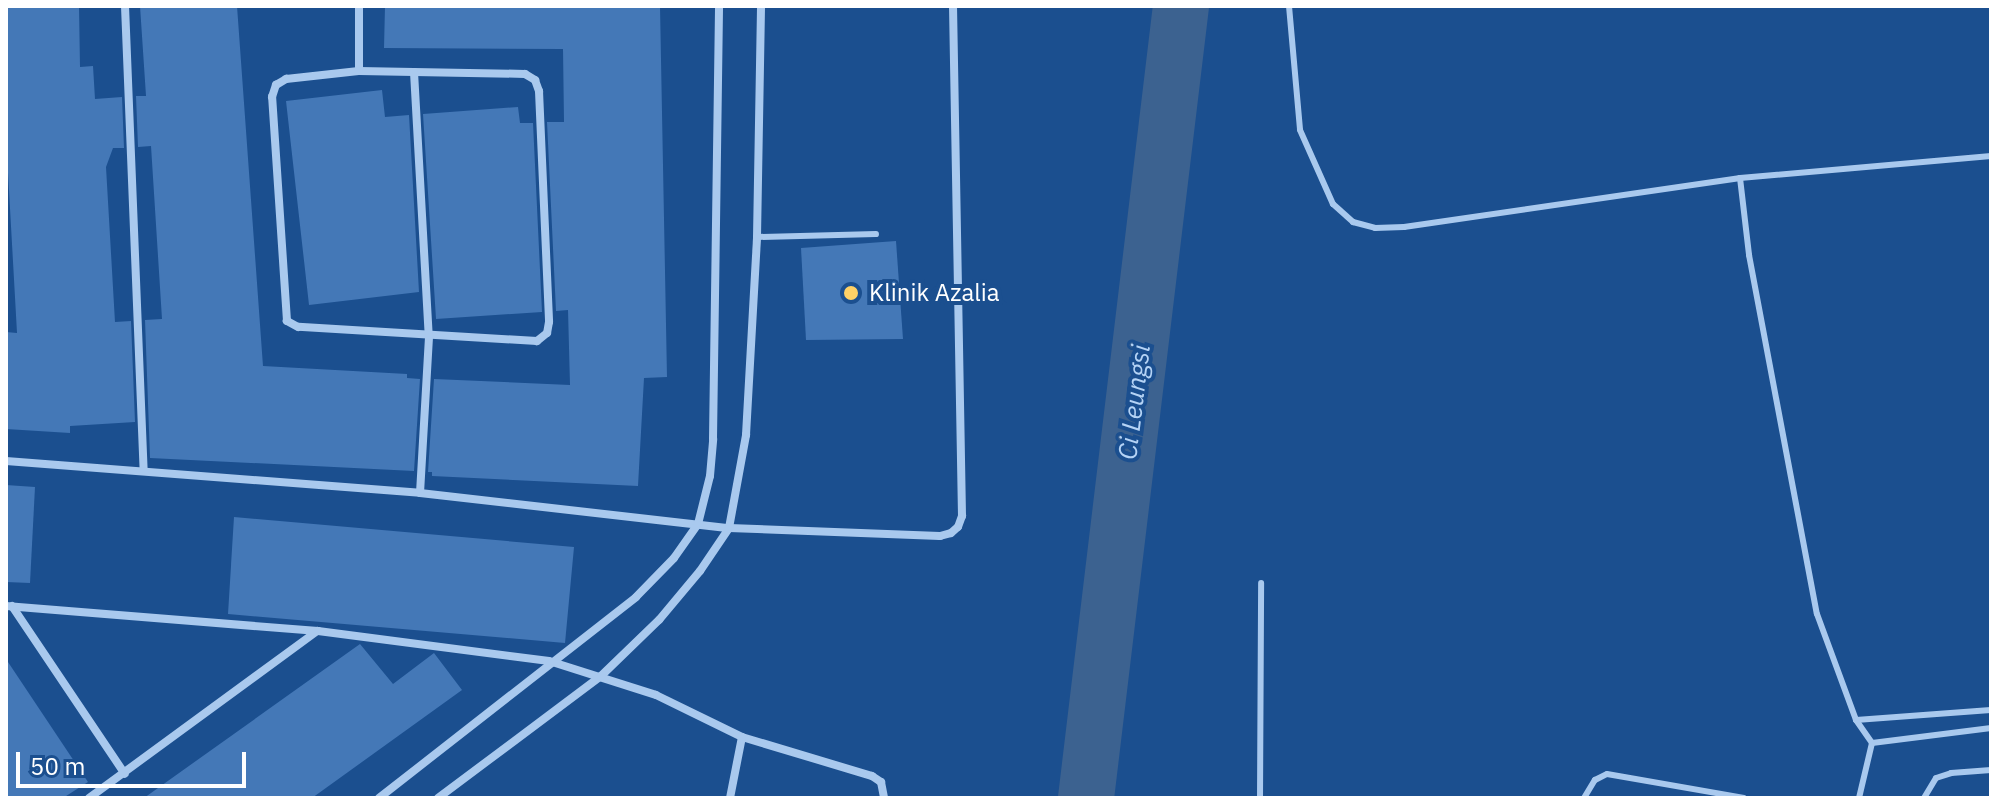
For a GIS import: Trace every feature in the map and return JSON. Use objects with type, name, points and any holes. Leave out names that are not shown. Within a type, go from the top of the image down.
[{"type":"street","points":[[125,6],[144,470]]},
{"type":"street","points":[[359,6],[359,71]]},
{"type":"street","points":[[379,798],[549,661],[636,597],[674,558],[698,524],[710,476],[713,439],[719,6]]},
{"type":"street","points":[[438,798],[601,676],[659,620],[700,571],[729,528],[746,435],[757,237],[761,6]]},
{"type":"street","points":[[6,461],[420,493],[729,528],[940,536],[958,527],[962,516],[953,6]]},
{"type":"street","points":[[359,71],[414,72],[525,74],[535,80],[539,91],[547,333],[537,341],[298,327],[287,321],[272,97],[276,85],[286,79],[359,71]]},
{"type":"street","points":[[414,72],[429,337],[420,493]]},
{"type":"street","points":[[9,606],[318,631],[549,661],[656,695],[742,737],[872,776],[881,782],[884,798]]},
{"type":"street","points":[[9,606],[125,774]]},
{"type":"street","points":[[89,798],[318,631]]},
{"type":"street","points":[[730,798],[742,737]]},
{"type":"lane","points":[[1289,6],[1300,130],[1333,204],[1353,222],[1375,228],[1404,227],[1740,178],[1991,156]]},
{"type":"lane","points":[[1740,178],[1749,255],[1817,614],[1856,720],[1872,743],[1859,798]]},
{"type":"lane","points":[[757,237],[876,234]]},
{"type":"lane","points":[[1260,798],[1261,583]]},
{"type":"lane","points":[[1856,720],[1991,710]]},
{"type":"lane","points":[[1872,743],[1991,728]]},
{"type":"lane","points":[[1924,798],[1936,778],[1951,773],[1991,770]]},
{"type":"lane","points":[[1584,798],[1595,780],[1607,774],[1744,798]]},
{"type":"building","points":[[6,6],[79,6],[80,67],[93,66],[95,99],[122,97],[124,148],[113,148],[106,167],[115,322],[131,321],[135,422],[70,426],[70,433],[6,429],[6,332],[17,333],[6,137]]},
{"type":"building","points":[[140,6],[237,6],[263,366],[407,374],[407,378],[420,379],[414,471],[150,458],[145,320],[162,319],[151,146],[138,147],[136,96],[146,96]]},
{"type":"building","points":[[385,6],[660,6],[667,377],[644,378],[638,486],[432,476],[432,472],[428,472],[434,379],[570,385],[568,310],[556,311],[547,122],[564,122],[563,49],[384,48]]},
{"type":"building","points":[[382,90],[385,117],[409,115],[419,292],[309,305],[286,101]]},
{"type":"building","points":[[518,107],[520,123],[533,123],[542,312],[436,319],[423,114]]},
{"type":"building","name":"Klinik Azalia","points":[[896,241],[903,339],[806,340],[801,248]]},
{"type":"building","points":[[6,485],[35,487],[30,583],[6,582]]},
{"type":"building","points":[[234,517],[574,547],[565,643],[228,614]]},
{"type":"building","points":[[360,644],[393,684],[434,653],[462,690],[312,798],[144,798]]},
{"type":"building","points":[[6,659],[88,782],[63,798],[6,798]]},
{"type":"waterway","name":"Ci Leungsi","points":[[1086,798],[1181,6]]},
{"type":"place","name":"Klinik Azalia","points":[[851,293]]}]
